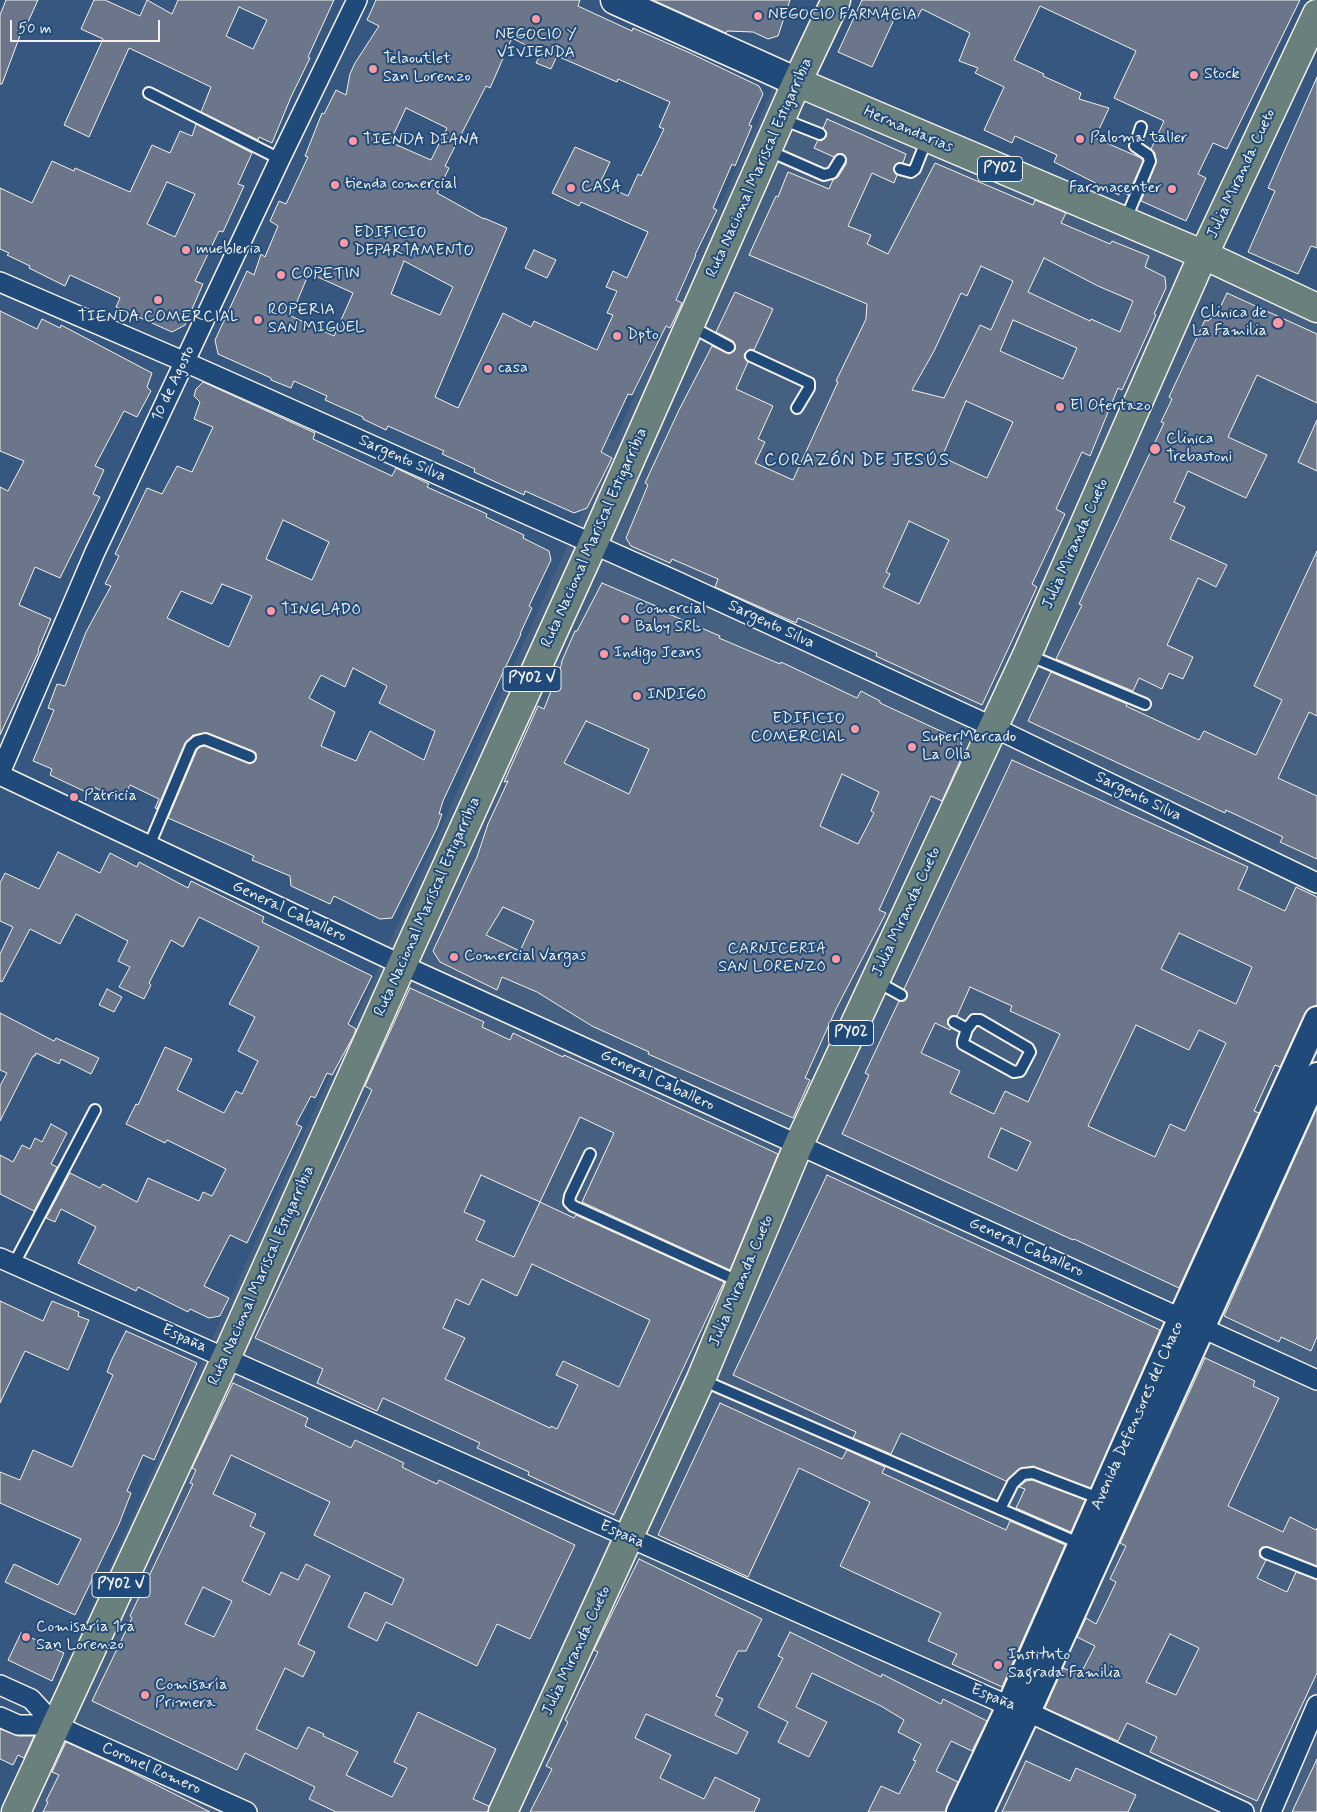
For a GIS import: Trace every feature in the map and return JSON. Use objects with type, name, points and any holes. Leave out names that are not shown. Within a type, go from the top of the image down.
[{"type":"highway","name":"Ruta Nacional Mariscal Estigarribia","points":[[16,1812],[226,1358],[836,0]]},
{"type":"highway","name":"Julia Miranda Cueto","points":[[503,1812],[701,1380],[798,1146],[1027,655],[1204,255],[1317,14]]},
{"type":"highway","name":"Hernandarias","points":[[798,82],[1204,255]]},
{"type":"highway","name":"PY02","points":[[1204,255],[1317,308]]},
{"type":"main road","name":"Hernandarias","points":[[615,0],[798,82]]},
{"type":"street","name":"10 de Agosto","points":[[0,774],[95,552],[357,0]]},
{"type":"street","name":"Sargento Silva","points":[[0,282],[185,362],[593,544],[993,727],[1317,883]]},
{"type":"street","name":"General Caballero","points":[[0,774],[402,965],[1317,1380]]},
{"type":"street","name":"Avenida Defensores del Chaco","points":[[1091,1549],[1101,1498],[1317,1019]]},
{"type":"street","name":"Avenida Defensores del Chaco","points":[[981,1812],[1018,1709],[1091,1549],[1203,1327],[1317,1075]]},
{"type":"street","name":"España","points":[[7,1261],[1018,1709],[1244,1812]]},
{"type":"street","name":"Coronel Romero","points":[[0,1685],[31,1699],[55,1725],[247,1812]]},
{"type":"street","points":[[1271,1812],[1317,1705]]},
{"type":"street","name":"Avenida Defensores del Chaco","points":[[959,1812],[1018,1709]]},
{"type":"street","name":"Coronel Romero","points":[[0,1717],[18,1726],[55,1725]]},
{"type":"lane","points":[[149,94],[280,159]]},
{"type":"lane","points":[[782,118],[820,134]]},
{"type":"lane","points":[[1125,222],[1150,161],[1148,155],[1135,146],[1141,127]]},
{"type":"lane","points":[[900,169],[911,172],[916,169],[928,138]]},
{"type":"lane","points":[[767,150],[824,175],[832,173],[840,160]]},
{"type":"lane","points":[[689,326],[729,347]]},
{"type":"lane","points":[[751,356],[809,383],[809,388],[797,408]]},
{"type":"lane","points":[[1027,655],[1145,704]]},
{"type":"lane","points":[[149,846],[191,746],[197,741],[206,739],[250,758]]},
{"type":"lane","points":[[875,981],[901,995]]},
{"type":"lane","points":[[974,1020],[980,1020],[1026,1046],[1030,1052],[1020,1071],[1014,1072],[966,1046],[962,1041],[968,1029],[974,1020]]},
{"type":"lane","points":[[954,1022],[968,1029]]},
{"type":"lane","points":[[7,1261],[95,1110]]},
{"type":"lane","points":[[590,1154],[570,1196],[569,1202],[573,1206],[741,1282]]},
{"type":"lane","points":[[701,1380],[1091,1549]]},
{"type":"lane","points":[[1000,1509],[1013,1483],[1023,1474],[1033,1473],[1101,1498]]},
{"type":"lane","points":[[1266,1553],[1317,1574]]},
{"type":"shaded area","points":[[782,68],[1317,301],[1317,1812],[0,1812],[608,455],[556,427],[563,416],[614,441]]},
{"type":"building","points":[[6,0],[38,0],[23,33],[21,33],[2,84],[0,84],[0,15]]},
{"type":"building","points":[[94,0],[105,0],[140,16],[147,0],[172,14],[178,0],[334,0],[272,143],[259,137],[258,140],[201,112],[211,87],[129,48],[89,137],[64,125],[103,39],[81,29]],"holes":[[[239,7],[267,20],[253,49],[226,36]]]},
{"type":"building","points":[[376,0],[580,0],[578,6],[632,31],[633,28],[690,53],[759,86],[763,94],[749,125],[752,126],[735,166],[732,164],[713,208],[717,210],[676,300],[682,303],[670,328],[666,326],[632,395],[628,394],[601,452],[612,458],[587,508],[574,513],[525,491],[524,495],[474,472],[475,469],[442,454],[444,451],[388,426],[386,430],[363,419],[363,417],[325,400],[327,396],[294,381],[291,388],[218,354],[215,340],[247,271],[254,275],[261,254],[265,257],[278,226],[270,221],[279,201],[286,204],[308,157],[305,156],[322,113],[324,114],[336,90],[346,95],[350,74],[355,63],[379,26],[367,20]],"holes":[[[512,38],[541,53],[536,63],[551,69],[557,56],[617,82],[618,79],[670,102],[659,127],[664,129],[641,176],[638,174],[628,196],[600,183],[610,162],[575,147],[552,193],[579,206],[581,202],[648,232],[627,278],[613,271],[606,287],[617,291],[607,313],[613,315],[597,350],[534,321],[531,327],[503,313],[458,408],[435,397],[507,228],[484,219],[437,193],[449,168],[445,166],[486,86],[490,88]],[[406,108],[447,128],[431,160],[390,142]],[[404,261],[453,287],[440,315],[391,294]],[[309,273],[353,293],[334,336],[291,316]]]},
{"type":"building","points":[[653,0],[790,0],[778,36],[768,39],[753,32],[727,31],[726,33]]},
{"type":"building","points":[[862,0],[1300,0],[1227,149],[1213,143],[1198,174],[1206,178],[1186,221],[1141,201],[1156,163],[1155,153],[1151,149],[1164,121],[1114,98],[1136,51],[1040,6],[1014,60],[1044,74],[1043,76],[1081,93],[1079,99],[1109,108],[1095,138],[1141,158],[1143,161],[1128,195],[1120,191],[1119,195],[1054,162],[1057,155],[1015,136],[1012,143],[984,130],[1004,87],[975,73],[978,68],[959,61],[970,33],[922,9],[916,20],[897,13],[872,67],[838,52]]},
{"type":"building","points":[[1317,77],[1317,248],[1311,246],[1298,274],[1248,252],[1275,191],[1268,188]]},
{"type":"building","points":[[827,119],[906,154],[903,163],[898,163],[894,167],[897,175],[894,183],[872,173],[848,226],[871,235],[867,244],[888,254],[935,163],[1033,205],[1035,200],[1066,213],[1061,223],[1110,244],[1112,241],[1149,256],[1145,267],[1165,277],[1166,288],[1154,314],[1156,315],[1122,390],[1118,388],[1090,456],[1082,452],[1056,509],[1065,514],[1032,584],[1037,587],[982,705],[876,656],[877,653],[798,618],[796,623],[715,587],[718,579],[672,559],[670,563],[631,546],[626,538],[648,485],[645,483],[679,410],[712,346],[729,354],[735,350],[733,341],[716,332],[735,292],[773,309],[754,350],[750,349],[745,353],[744,357],[748,362],[736,389],[773,406],[758,439],[765,442],[755,463],[793,480],[838,382],[836,381],[866,319],[867,304],[749,255],[776,196],[778,197],[788,172],[829,189],[833,180],[838,177],[846,164],[846,157],[843,154],[837,154],[834,157],[814,148],[818,140],[821,141],[826,137],[827,133],[823,128]],"holes":[[[1044,258],[1098,286],[1133,301],[1120,332],[1091,319],[1090,321],[1028,292]],[[981,266],[1013,281],[991,330],[980,325],[944,398],[912,390],[934,351],[961,293],[967,296]],[[1013,320],[1077,348],[1063,379],[1000,351]],[[966,401],[1013,422],[987,478],[942,457]],[[909,521],[949,540],[919,604],[883,587],[890,574],[886,572]]]},
{"type":"building","points":[[196,124],[252,153],[238,184],[244,186],[223,232],[219,231],[195,281],[203,284],[185,325],[172,332],[116,307],[120,298],[70,275],[65,286],[29,268],[30,266],[7,255],[9,253],[0,249],[0,188],[32,203],[52,161],[74,171],[75,168],[130,192],[152,145],[170,153],[180,131],[192,136]],"holes":[[[167,182],[195,194],[175,237],[147,224]]]},
{"type":"building","points":[[534,250],[556,260],[547,278],[525,268]]},
{"type":"building","points":[[1227,293],[1317,334],[1317,403],[1257,375],[1228,437],[1267,455],[1246,498],[1188,471],[1174,502],[1185,507],[1170,539],[1227,565],[1216,587],[1198,578],[1167,645],[1193,657],[1183,679],[1169,673],[1162,689],[1139,678],[1133,691],[1056,659],[1082,605],[1079,604],[1164,423],[1161,422],[1172,399],[1169,397],[1205,320],[1208,321],[1218,312]]},
{"type":"building","points":[[0,311],[37,329],[42,319],[60,328],[61,325],[152,373],[147,387],[151,391],[137,417],[124,411],[95,466],[104,470],[93,494],[100,497],[60,578],[35,567],[19,605],[51,619],[39,651],[0,735],[0,487],[8,491],[24,461],[0,451]]},
{"type":"building","points":[[203,382],[315,433],[313,439],[392,476],[396,468],[429,484],[427,487],[487,514],[486,517],[524,535],[523,538],[549,551],[551,560],[529,606],[532,608],[521,634],[443,801],[439,814],[442,814],[437,828],[392,918],[380,919],[334,896],[330,904],[291,886],[290,876],[252,860],[254,856],[168,818],[197,750],[200,747],[205,746],[250,764],[256,759],[256,753],[253,751],[208,733],[193,735],[185,743],[157,809],[155,808],[159,799],[130,785],[123,800],[91,786],[88,793],[50,775],[52,769],[33,761],[54,710],[48,708],[57,684],[65,686],[86,632],[111,586],[105,584],[119,556],[115,554],[147,488],[162,494],[177,466],[192,472],[213,427],[194,419],[200,402],[194,396],[196,389]],"holes":[[[283,520],[329,542],[312,580],[266,559]],[[222,584],[252,596],[229,647],[167,618],[181,591],[212,604]],[[353,668],[387,686],[379,703],[435,731],[424,760],[370,731],[356,761],[321,746],[335,712],[309,698],[321,675],[345,687]]]},
{"type":"building","points":[[1317,420],[1317,471],[1298,462]]},
{"type":"building","points":[[1317,551],[1317,716],[1309,712],[1278,778],[1317,796],[1317,859],[1280,842],[1283,837],[1226,810],[1225,813],[1028,721],[1051,672],[1127,704],[1126,706],[1199,740],[1204,731],[1256,755],[1282,700],[1254,686]]},
{"type":"building","points":[[602,583],[670,612],[669,614],[720,636],[719,638],[780,664],[781,662],[857,698],[861,691],[880,701],[880,703],[960,740],[964,752],[942,801],[931,796],[879,910],[886,913],[836,1009],[805,1078],[810,1080],[793,1118],[648,1054],[649,1052],[592,1026],[537,992],[502,977],[497,990],[440,962],[433,951],[477,857],[488,824],[508,781],[504,782],[538,706],[544,709],[561,663],[575,631],[577,631]],"holes":[[[586,721],[649,749],[629,794],[564,763]],[[842,774],[879,792],[871,811],[874,813],[858,844],[820,826]],[[503,907],[534,921],[520,951],[486,935]]]},
{"type":"building","points":[[1012,760],[1248,867],[1238,889],[1285,911],[1296,887],[1317,897],[1317,1005],[1309,1008],[1305,1013],[1280,1067],[1275,1065],[1254,1111],[1259,1113],[1179,1288],[842,1134],[869,1075],[865,1073],[899,1001],[904,1001],[907,998],[907,992],[904,989]],"holes":[[[1179,933],[1252,967],[1236,1004],[1161,969]],[[970,987],[1012,1006],[1010,1011],[1060,1034],[1028,1102],[1005,1091],[994,1114],[950,1093],[960,1071],[921,1053],[935,1023],[950,1030],[948,1019],[951,1016],[957,1016]],[[1136,1025],[1189,1050],[1199,1030],[1226,1043],[1185,1131],[1170,1124],[1155,1157],[1088,1126]],[[1001,1128],[1031,1142],[1017,1171],[988,1157]]]},
{"type":"building","points":[[58,852],[100,873],[110,853],[137,867],[139,862],[188,888],[191,881],[264,917],[262,922],[372,976],[348,1024],[356,1029],[354,1035],[332,1075],[327,1073],[315,1098],[311,1096],[296,1124],[302,1127],[247,1243],[230,1235],[204,1286],[229,1298],[220,1316],[209,1318],[190,1309],[188,1312],[138,1287],[136,1291],[78,1263],[96,1227],[61,1209],[55,1222],[46,1218],[70,1173],[100,1188],[103,1184],[137,1202],[148,1178],[199,1201],[203,1192],[212,1196],[226,1169],[167,1140],[165,1143],[126,1124],[136,1104],[138,1105],[165,1047],[192,1059],[177,1090],[224,1113],[236,1091],[242,1094],[258,1061],[238,1051],[255,1017],[229,1004],[259,947],[199,917],[183,947],[171,940],[149,983],[151,985],[144,999],[119,987],[130,967],[118,961],[128,941],[76,914],[60,944],[30,929],[2,982],[0,981],[0,954],[13,927],[0,921],[0,883],[5,873],[39,889]]},
{"type":"building","points":[[410,988],[484,1022],[482,1027],[510,1040],[513,1033],[778,1154],[730,1270],[582,1202],[614,1133],[580,1117],[540,1202],[574,1218],[576,1215],[724,1282],[614,1515],[528,1475],[529,1472],[477,1448],[480,1443],[383,1398],[377,1411],[317,1383],[323,1369],[255,1338],[372,1090],[365,1086]],"holes":[[[481,1175],[540,1202],[514,1257],[476,1240],[485,1221],[464,1212]],[[532,1264],[650,1320],[619,1387],[563,1361],[556,1375],[578,1385],[557,1429],[551,1426],[550,1428],[445,1379],[465,1338],[443,1328],[456,1299],[469,1305],[482,1279],[517,1296]]]},
{"type":"building","points":[[107,989],[122,997],[114,1012],[99,1005]]},
{"type":"building","points":[[0,1013],[54,1041],[56,1038],[99,1058],[91,1074],[61,1059],[59,1064],[36,1053],[0,1121],[0,1086],[7,1073],[0,1070]]},
{"type":"building","points":[[1317,1108],[1317,1337],[1311,1351],[1281,1337],[1279,1342],[1224,1316]]},
{"type":"building","points":[[51,1124],[67,1133],[51,1164],[57,1167],[34,1211],[0,1194],[0,1155],[13,1162],[22,1145],[30,1149],[35,1138],[42,1142]]},
{"type":"building","points":[[827,1175],[1160,1330],[1091,1488],[1033,1466],[1019,1469],[1006,1481],[901,1433],[891,1454],[853,1438],[856,1432],[733,1375]]},
{"type":"building","points":[[0,1301],[43,1321],[52,1301],[79,1312],[78,1316],[89,1320],[68,1370],[25,1351],[0,1403]]},
{"type":"building","points":[[126,1331],[197,1363],[154,1460],[143,1455],[127,1491],[131,1493],[119,1524],[75,1615],[5,1582],[14,1564],[58,1585],[81,1539],[0,1503],[0,1472],[20,1480],[33,1450],[72,1467],[113,1375],[107,1372]]},
{"type":"building","points":[[1205,1358],[1255,1381],[1253,1386],[1279,1398],[1228,1506],[1283,1532],[1290,1517],[1316,1530],[1317,1528],[1317,1566],[1269,1547],[1262,1547],[1259,1551],[1260,1557],[1266,1560],[1257,1578],[1287,1592],[1296,1572],[1317,1580],[1317,1673],[1257,1801],[1150,1752],[1157,1737],[1127,1723],[1118,1741],[1045,1708],[1063,1668],[1080,1675],[1095,1646],[1077,1637],[1086,1618],[1096,1624],[1116,1582],[1110,1579],[1126,1546],[1120,1543]],"holes":[[[1170,1634],[1199,1648],[1176,1695],[1146,1682]]]},
{"type":"building","points":[[233,1383],[308,1418],[305,1426],[351,1448],[355,1440],[404,1463],[402,1467],[416,1474],[437,1484],[439,1480],[575,1545],[530,1639],[497,1624],[477,1666],[386,1622],[377,1641],[348,1627],[365,1592],[392,1605],[404,1579],[314,1535],[330,1502],[231,1455],[213,1494],[256,1514],[250,1526],[265,1533],[242,1581],[270,1595],[281,1572],[298,1580],[306,1564],[330,1576],[298,1644],[315,1652],[303,1677],[285,1668],[256,1729],[297,1749],[308,1727],[324,1734],[323,1736],[358,1752],[346,1775],[392,1797],[407,1768],[394,1762],[418,1712],[496,1749],[473,1799],[489,1806],[488,1812],[336,1812],[309,1799],[315,1787],[245,1753],[237,1770],[92,1701],[193,1484],[190,1483],[196,1470],[192,1468]],"holes":[[[203,1587],[232,1601],[214,1637],[185,1624]]]},
{"type":"building","points":[[720,1403],[842,1459],[847,1450],[885,1467],[882,1473],[1006,1530],[1010,1521],[1065,1545],[1002,1687],[952,1664],[957,1654],[928,1641],[941,1613],[840,1566],[870,1502],[799,1468],[748,1577],[658,1535]]},
{"type":"building","points":[[1032,1480],[1085,1500],[1071,1532],[1016,1508],[1025,1489],[1019,1487],[1026,1481]]},
{"type":"building","points":[[639,1559],[762,1619],[746,1651],[738,1651],[716,1696],[723,1699],[715,1715],[748,1732],[737,1754],[646,1714],[635,1738],[671,1755],[660,1778],[704,1799],[715,1777],[760,1799],[754,1812],[530,1812],[552,1769],[546,1766],[568,1722],[565,1720],[598,1652],[594,1650]]},
{"type":"building","points":[[790,1632],[881,1677],[882,1674],[941,1704],[943,1699],[987,1721],[972,1751],[951,1741],[936,1771],[958,1782],[945,1812],[868,1812],[881,1786],[899,1794],[916,1761],[913,1760],[921,1744],[898,1732],[904,1720],[881,1706],[812,1673],[796,1707],[827,1722],[809,1757],[778,1742],[788,1722],[758,1707],[783,1658],[778,1656]]},
{"type":"building","points":[[21,1633],[64,1653],[52,1681],[8,1660]]},
{"type":"building","points":[[0,1729],[18,1736],[34,1736],[24,1758],[18,1755],[13,1765],[0,1759]]},
{"type":"building","points":[[66,1742],[210,1812],[43,1812],[48,1802],[46,1801],[59,1775],[52,1772]]},
{"type":"building","points":[[1317,1759],[1317,1812],[1292,1812]]},
{"type":"building","points":[[1026,1761],[1070,1781],[1076,1768],[1136,1795],[1128,1812],[1002,1812]]},
{"type":"place","name":"NEGOCIO FARMACIA","points":[[758,16]]},
{"type":"place","name":"NEGOCIO Y VIVIENDA","points":[[536,19]]},
{"type":"place","name":"Telaoutlet San Lorenzo","points":[[373,69]]},
{"type":"place","name":"Stock","points":[[1194,75]]},
{"type":"place","name":"Paloma taller","points":[[1080,139]]},
{"type":"place","name":"TIENDA DIANA","points":[[353,141]]},
{"type":"place","name":"tienda comercial","points":[[335,185]]},
{"type":"place","name":"CASA","points":[[571,188]]},
{"type":"place","name":"Farmacenter","points":[[1172,189]]},
{"type":"place","name":"EDIFICIO DEPARTAMENTO","points":[[344,243]]},
{"type":"place","name":"muebleria","points":[[186,250]]},
{"type":"place","name":"COPETIN","points":[[281,275]]},
{"type":"place","name":"TIENDA COMERCIAL","points":[[158,300]]},
{"type":"place","name":"ROPERIA SAN MIGUEL","points":[[258,320]]},
{"type":"place","name":"Clinica de La Familia","points":[[1278,323]]},
{"type":"place","name":"Dpto","points":[[617,336]]},
{"type":"place","name":"casa","points":[[488,369]]},
{"type":"place","name":"El Ofertazo","points":[[1060,407]]},
{"type":"place","name":"Clinica Trebastoni","points":[[1155,449]]},
{"type":"place","name":"TINGLADO","points":[[271,611]]},
{"type":"place","name":"Comercial Baby SRL","points":[[625,619]]},
{"type":"place","name":"Indigo Jeans","points":[[604,654]]},
{"type":"place","name":"INDIGO","points":[[637,696]]},
{"type":"place","name":"EDIFICIO COMERCIAL","points":[[855,729]]},
{"type":"place","name":"SuperMercado La Olla","points":[[912,747]]},
{"type":"place","name":"Patricia","points":[[74,797]]},
{"type":"place","name":"Comercial Vargas","points":[[454,957]]},
{"type":"place","name":"CARNICERIA SAN LORENZO","points":[[836,959]]},
{"type":"place","name":"Comisaría 1ra San Lorenzo","points":[[26,1637]]},
{"type":"place","name":"Instituto Sagrada Familia","points":[[998,1665]]},
{"type":"place","name":"Comisaría Primera","points":[[145,1695]]},
{"type":"district","name":"CORAZÓN DE JESÚS","points":[[857,461]]}]
